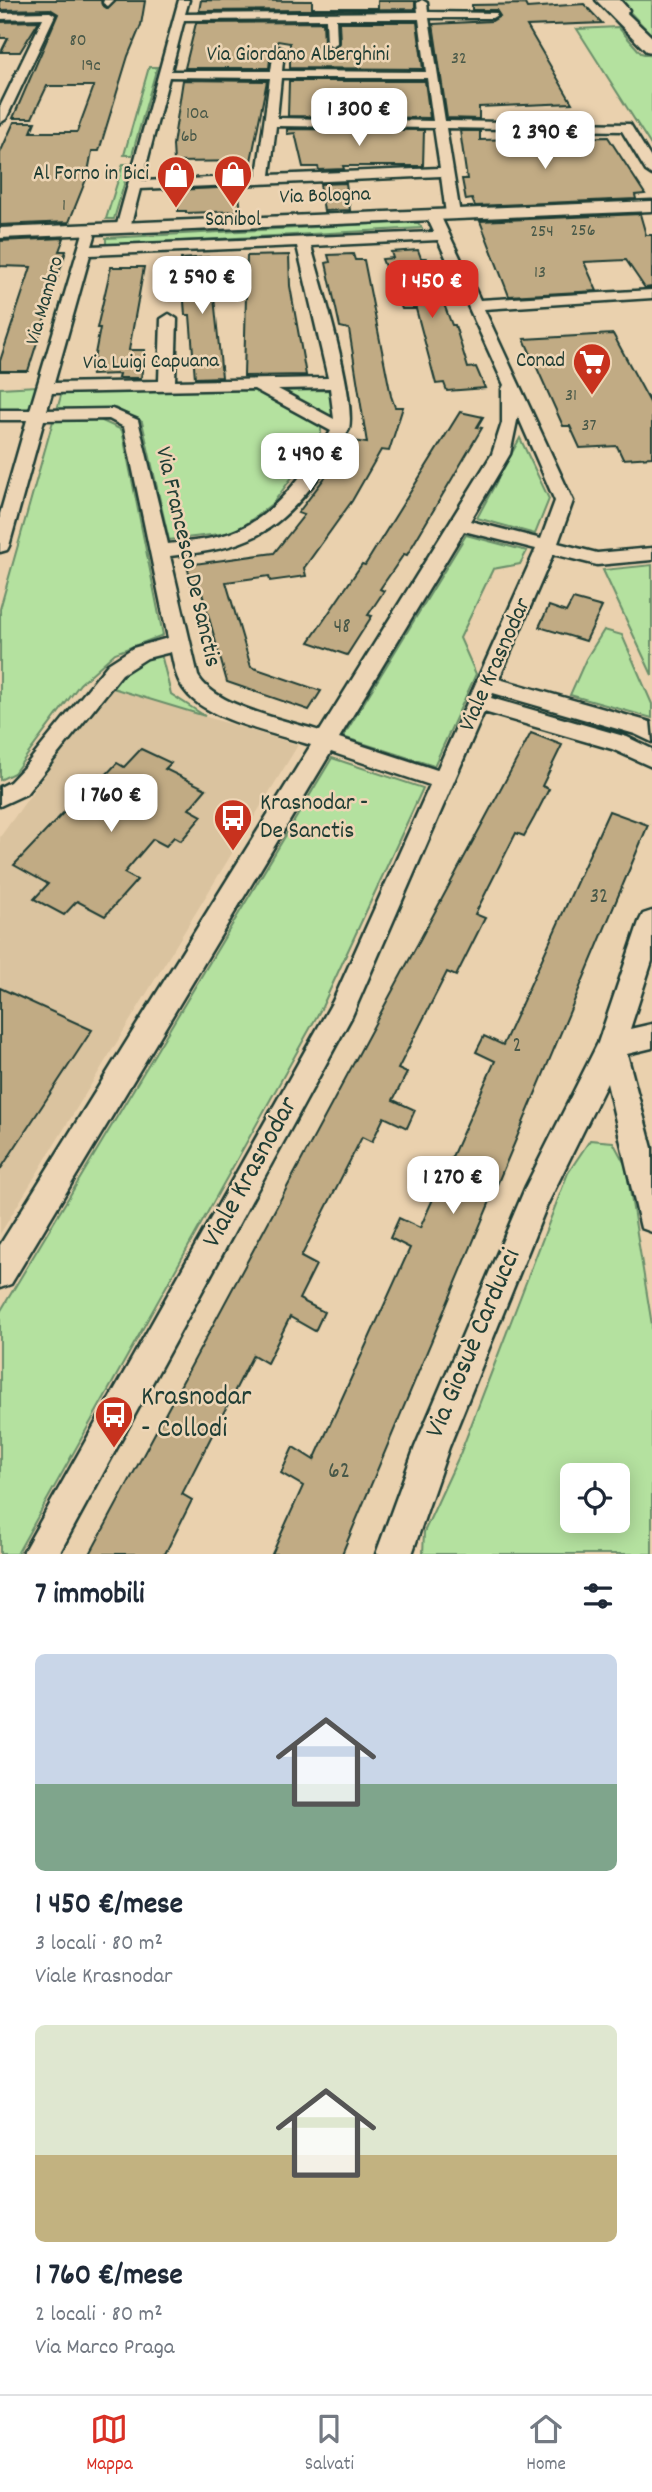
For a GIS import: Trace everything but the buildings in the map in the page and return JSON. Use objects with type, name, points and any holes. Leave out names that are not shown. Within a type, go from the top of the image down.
[{"type":"main road","points":[[604,0],[617,8],[652,47]]},
{"type":"street","points":[[123,228],[184,0]]},
{"type":"street","points":[[332,43],[336,0]]},
{"type":"street","points":[[422,0],[453,214]]},
{"type":"street","points":[[0,16],[50,15],[3,106],[0,120]]},
{"type":"street","points":[[180,17],[492,15]]},
{"type":"street","points":[[262,179],[279,50]]},
{"type":"street","name":"Via Giordano Alberghini","points":[[164,74],[432,75]]},
{"type":"street","points":[[270,122],[626,127],[652,171]]},
{"type":"street","points":[[135,185],[446,172]]},
{"type":"street","name":"Via Bologna","points":[[0,233],[652,206]]},
{"type":"street","name":"Viale Krasnodar","points":[[40,1554],[343,1008],[560,517],[564,501],[554,474],[433,215]]},
{"type":"street","name":"Via Mambro","points":[[0,546],[90,230]]},
{"type":"street","name":"Via Bologna","points":[[83,251],[442,236]]},
{"type":"street","points":[[160,551],[229,542],[265,524],[285,507],[340,429],[343,417],[337,383],[303,242]]},
{"type":"street","points":[[474,305],[650,297]]},
{"type":"street","points":[[167,386],[169,319]]},
{"type":"street","name":"Viale Krasnodar","points":[[0,1273],[460,524],[508,438],[510,382]]},
{"type":"street","name":"Via Luigi Capuana","points":[[45,388],[337,383]]},
{"type":"street","name":"Via Luigi Capuana","points":[[257,384],[340,429]]},
{"type":"street","name":"Via Francesco De Sanctis","points":[[0,415],[112,414],[132,424],[192,689],[206,700],[327,742]]},
{"type":"street","points":[[460,524],[597,559],[652,554]]},
{"type":"street","points":[[0,797],[18,788],[34,771],[115,668],[140,653],[180,642]]},
{"type":"street","points":[[484,693],[642,728],[652,734]]},
{"type":"street","points":[[484,693],[620,743],[652,759]]},
{"type":"street","points":[[327,742],[444,782]]},
{"type":"street","name":"Via Giosuè Carducci","points":[[399,1547],[432,1447],[537,1196],[611,1046],[652,922]]},
{"type":"street","points":[[652,1036],[611,1046],[645,1177],[652,1217]]},
{"type":"shaded area","points":[[109,687],[298,745],[0,1234],[0,837]]},
{"type":"green space","points":[[618,0],[652,0],[652,35]]},
{"type":"green space","points":[[618,27],[641,53],[652,56],[652,147],[577,29]]},
{"type":"green space","points":[[149,67],[157,67],[132,155],[124,155]]},
{"type":"green space","points":[[123,164],[130,164],[114,219],[106,219]]},
{"type":"green space","points":[[418,223],[422,228],[106,245],[106,238]]},
{"type":"green space","points":[[37,386],[31,409],[0,409],[0,388]]},
{"type":"green space","points":[[255,388],[321,425],[321,438],[273,503],[236,532],[169,540],[142,422],[115,408],[57,410],[62,392]]},
{"type":"green space","points":[[331,390],[335,421],[280,391]]},
{"type":"green space","points":[[100,420],[122,430],[163,635],[115,653],[80,684],[14,773],[0,780],[0,609],[53,421]]},
{"type":"green space","points":[[520,438],[549,499],[535,534],[477,518]]},
{"type":"green space","points":[[466,535],[527,551],[520,564],[493,569],[460,638],[476,674],[434,766],[343,737]]},
{"type":"green space","points":[[652,565],[652,675],[603,570]]},
{"type":"green space","points":[[604,630],[622,635],[652,704],[652,718],[570,695],[586,659]]},
{"type":"green space","points":[[161,654],[171,694],[205,716],[109,687],[132,666]]},
{"type":"green space","points":[[332,758],[423,788],[322,1007],[17,1554],[0,1554],[0,1312]]},
{"type":"green space","points":[[590,1140],[613,1142],[626,1166],[652,1325],[652,1554],[423,1554],[424,1532],[460,1454],[568,1173]]},
{"type":"place","name":"Sanibol","points":[[233,208]]},
{"type":"place","name":"Al Forno in Bici","points":[[176,209]]},
{"type":"place","name":"Conad","points":[[592,396]]},
{"type":"place","name":"Krasnodar - De Sanctis","points":[[233,852]]},
{"type":"place","name":"Krasnodar - Collodi","points":[[114,1449]]}]
